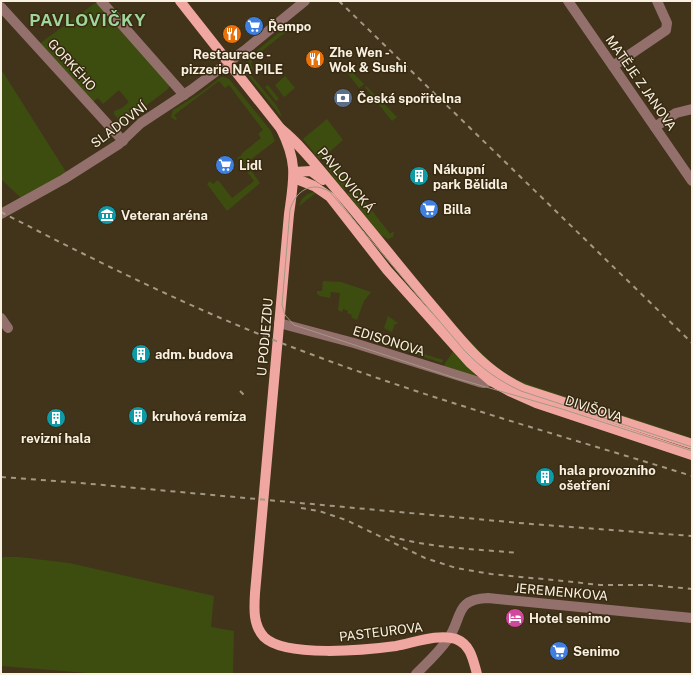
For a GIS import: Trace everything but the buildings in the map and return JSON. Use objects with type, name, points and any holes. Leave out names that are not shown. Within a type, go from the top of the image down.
[{"type":"main road","name":"PAVLOVICKÁ","points":[[180,1],[281,129],[294,140],[337,190],[396,263],[493,377]]},
{"type":"main road","name":"U PODJEZDU","points":[[259,549],[289,214],[294,175],[292,156],[281,129]]},
{"type":"main road","points":[[294,175],[306,170],[314,172],[337,190]]},
{"type":"main road","name":"PAVLOVICKÁ","points":[[294,175],[321,190],[333,201],[387,270],[470,363],[493,377]]},
{"type":"main road","name":"DIVIŠOVA","points":[[493,377],[509,382],[523,389],[692,444]]},
{"type":"main road","name":"DIVIŠOVA","points":[[493,377],[508,391],[536,403],[692,455]]},
{"type":"main road","name":"PASTEUROVA","points":[[259,549],[254,615],[260,632],[272,643],[288,648],[342,650],[382,647],[450,637]]},
{"type":"main road","points":[[450,637],[459,641],[470,651],[477,674]]},
{"type":"street","points":[[102,1],[110,12],[184,95]]},
{"type":"street","name":"SLADOVNÍ","points":[[1,214],[64,179],[123,141],[141,123],[184,95],[245,50],[305,1]]},
{"type":"street","name":"MATĚJE Z JANOVA","points":[[568,1],[692,181]]},
{"type":"street","points":[[613,66],[666,30],[667,21],[657,1]]},
{"type":"street","name":"GORKÉHO","points":[[1,7],[123,141]]},
{"type":"street","points":[[655,127],[676,113],[692,109]]},
{"type":"street","points":[[1,318],[8,328]]},
{"type":"street","name":"EDISONOVA","points":[[279,323],[354,343],[479,382],[484,383],[493,377]]},
{"type":"street","name":"JEREMENKOVA","points":[[416,674],[439,651],[450,637],[462,608],[471,601],[479,599],[488,598],[692,618]]},
{"type":"green space","points":[[98,1],[170,85],[168,89],[122,124],[114,114],[114,111],[122,108],[129,102],[119,90],[103,104],[98,98],[91,103],[39,44]]},
{"type":"green space","points":[[291,24],[299,25],[299,27],[291,28],[254,57],[251,64],[254,70],[250,68],[248,58]]},
{"type":"green space","points":[[242,64],[276,105],[282,118],[244,70]]},
{"type":"green space","points":[[1,69],[66,172],[24,197],[20,197],[1,179]]},
{"type":"green space","points":[[345,70],[351,71],[364,84],[359,88]]},
{"type":"green space","points":[[285,76],[295,88],[284,97],[275,85]]},
{"type":"green space","points":[[221,77],[229,79],[271,131],[275,141],[246,163],[260,183],[227,211],[207,184],[210,181],[213,184],[218,180],[232,198],[254,181],[237,158],[261,138],[258,134],[263,130],[229,85],[225,88],[219,81],[174,115],[177,119],[175,120],[171,117],[173,110],[199,94]]},
{"type":"green space","points":[[268,85],[279,99],[276,101],[265,87]]},
{"type":"green space","points":[[366,86],[397,117],[392,121],[365,87]]},
{"type":"green space","points":[[327,119],[343,140],[320,160],[303,139]]},
{"type":"green space","points":[[332,160],[351,184],[344,190],[325,166]]},
{"type":"green space","points":[[354,187],[390,234],[394,231],[393,237],[388,239],[379,234],[347,193]]},
{"type":"green space","points":[[313,192],[316,193],[299,206],[304,197]]},
{"type":"green space","points":[[323,281],[341,282],[371,292],[364,301],[357,320],[351,317],[352,315],[347,313],[348,311],[343,309],[342,312],[338,310],[340,293],[331,292],[330,298],[317,294],[317,291],[322,291]]},
{"type":"green space","points":[[388,316],[398,323],[395,324],[392,332],[384,328]]},
{"type":"green space","points":[[468,339],[491,362],[504,372],[530,385],[570,398],[567,400],[513,382],[465,341]]},
{"type":"green space","points":[[380,340],[443,360],[442,363],[379,342]]},
{"type":"green space","points":[[454,350],[476,374],[476,376],[442,368]]},
{"type":"green space","points":[[577,400],[692,438],[692,441],[577,402]]},
{"type":"green space","points":[[4,557],[19,557],[69,563],[214,596],[211,627],[234,631],[233,674],[100,674],[1,666],[1,559]]},
{"type":"tram line","points":[[692,447],[521,391],[505,383],[477,363],[464,350],[330,192],[317,187],[311,187],[300,193],[292,203],[290,210],[282,305],[285,315],[294,325],[455,378],[562,409],[692,451]]},
{"type":"railway","points":[[339,1],[692,343]]},
{"type":"railway","points":[[1,212],[189,304],[305,352],[449,402],[692,476]]},
{"type":"railway","points":[[240,391],[246,397]]},
{"type":"railway","points":[[1,477],[531,524],[692,536]]},
{"type":"railway","points":[[301,508],[319,511],[346,520],[425,558],[456,568],[491,574],[600,585],[651,585],[692,589]]},
{"type":"railway","points":[[390,536],[436,546],[518,553]]},
{"type":"place","name":"Řempo","points":[[254,26]]},
{"type":"place","name":"Restaurace - pizzerie NA PILE","points":[[232,34]]},
{"type":"place","name":"Zhe Wen - Wok & Sushi","points":[[315,59]]},
{"type":"place","name":"Česká spořitelna","points":[[343,98]]},
{"type":"place","name":"Lidl","points":[[225,165]]},
{"type":"place","name":"Nákupní park Bělidla","points":[[419,176]]},
{"type":"place","name":"Billa","points":[[429,209]]},
{"type":"place","name":"Veteran aréna","points":[[107,215]]},
{"type":"place","name":"adm. budova","points":[[141,354]]},
{"type":"place","name":"kruhová remíza","points":[[138,416]]},
{"type":"place","name":"revizní hala","points":[[56,418]]},
{"type":"place","name":"hala provozního ošetření","points":[[545,477]]},
{"type":"place","name":"Hotel senimo","points":[[515,618]]},
{"type":"place","name":"Senimo","points":[[559,651]]},
{"type":"district","name":"PAVLOVIČKY","points":[[88,20]]}]
